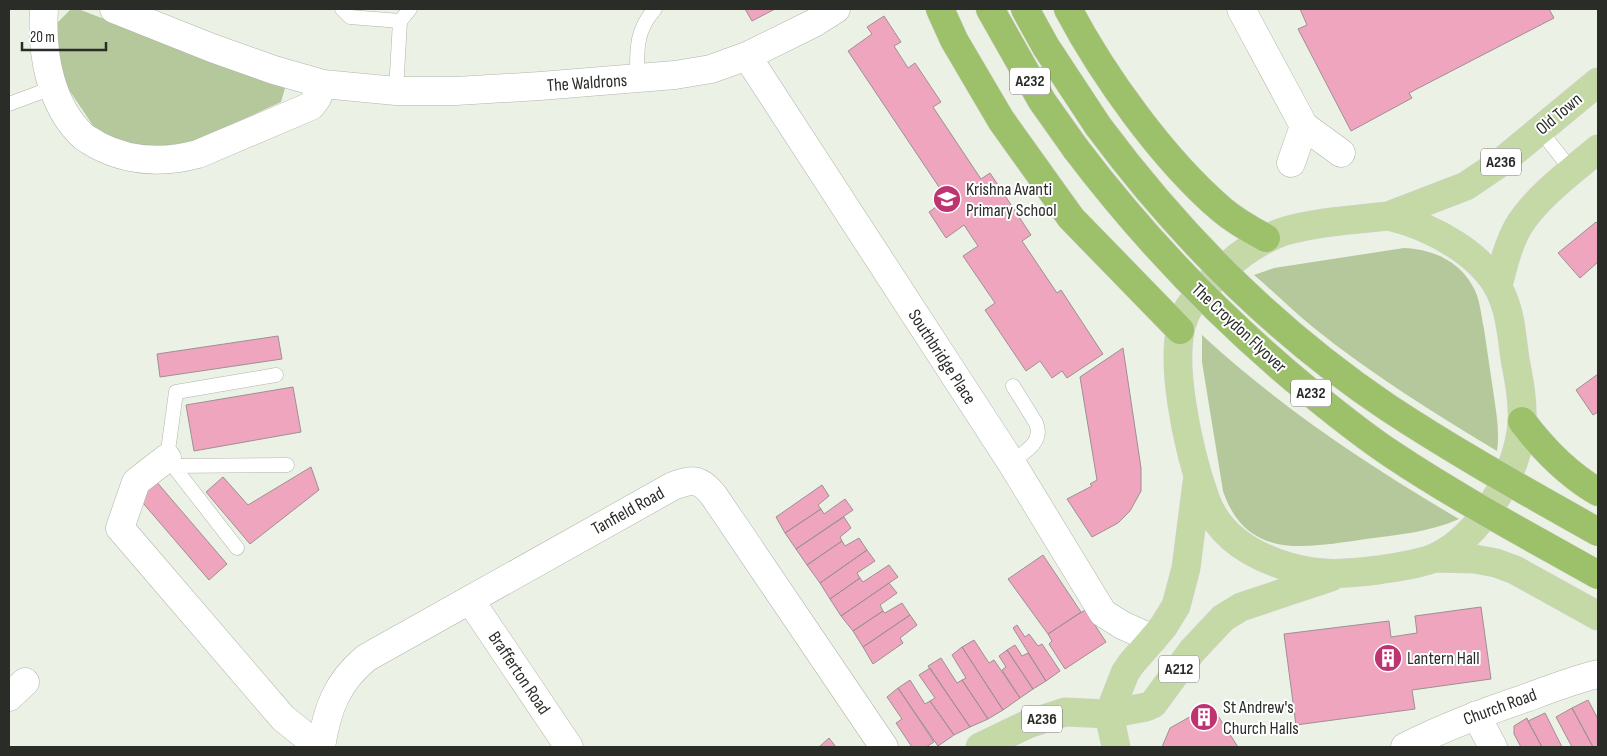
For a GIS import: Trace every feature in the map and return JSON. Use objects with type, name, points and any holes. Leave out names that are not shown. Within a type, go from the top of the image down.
[{"type":"highway","points":[[940,9],[954,40],[1001,120],[1071,218],[1180,330]]},
{"type":"highway","name":"The Croydon Flyover","points":[[990,9],[1042,101],[1076,149],[1139,228],[1206,300],[1268,356],[1336,413],[1392,455],[1598,575]]},
{"type":"highway","name":"The Croydon Flyover","points":[[1025,9],[1056,63],[1128,167],[1230,280],[1270,317],[1307,348],[1386,406],[1485,468],[1598,532]]},
{"type":"highway","points":[[1068,9],[1103,68],[1133,111],[1168,155],[1222,209],[1242,225],[1266,238]]},
{"type":"highway","points":[[1522,421],[1549,453],[1569,472],[1598,492]]},
{"type":"main road","name":"Old Town","points":[[1388,216],[1466,186],[1494,168],[1598,82]]},
{"type":"main road","points":[[1498,286],[1508,251],[1518,228],[1531,210],[1598,149]]},
{"type":"main road","points":[[1434,558],[1459,542],[1477,525],[1498,494],[1514,462],[1520,442],[1522,398],[1505,301],[1498,286],[1475,258],[1451,242],[1420,225],[1388,216],[1307,227],[1266,238],[1237,257],[1209,282],[1185,313],[1180,330],[1178,374],[1191,452],[1208,506],[1222,529],[1257,555],[1303,571],[1337,575],[1411,564],[1434,558],[1475,559],[1496,563],[1515,570],[1598,616]]},
{"type":"main road","name":"A212","points":[[1109,714],[1125,673],[1170,616],[1184,582],[1198,478]]},
{"type":"main road","name":"A212","points":[[1109,714],[1152,704],[1192,651],[1213,627],[1223,618],[1241,607],[1337,575]]},
{"type":"main road","name":"A236","points":[[980,747],[1028,724],[1065,712],[1109,714]]},
{"type":"main road","points":[[1109,714],[1116,747]]},
{"type":"street","points":[[44,9],[46,56],[52,88],[72,123],[85,138],[105,149],[120,154],[154,161],[184,158],[198,154],[311,106],[323,84]]},
{"type":"street","name":"The Waldrons","points":[[114,9],[248,60],[323,84],[396,91],[456,91],[637,79],[711,69],[746,56],[814,23],[836,9]]},
{"type":"street","points":[[1241,9],[1304,126],[1341,153]]},
{"type":"street","name":"Southbridge Place","points":[[746,56],[1011,462],[1103,613],[1122,625],[1153,639]]},
{"type":"street","points":[[1291,163],[1304,126]]},
{"type":"street","points":[[170,462],[136,482],[120,528],[283,718],[320,747]]},
{"type":"street","name":"Tanfield Road","points":[[320,747],[336,692],[354,668],[366,658],[683,481],[694,481],[706,485],[884,747]]},
{"type":"street","name":"Brafferton Road","points":[[470,600],[569,747]]},
{"type":"street","name":"Church Road","points":[[1405,747],[1476,715],[1598,674]]},
{"type":"street","points":[[1476,715],[1493,747]]},
{"type":"lane","points":[[342,9],[350,17],[400,21]]},
{"type":"lane","points":[[396,91],[400,21],[410,9]]},
{"type":"lane","points":[[637,79],[637,44],[646,19],[654,9]]},
{"type":"lane","points":[[9,104],[52,88]]},
{"type":"lane","points":[[1540,130],[1572,171]]},
{"type":"lane","points":[[237,548],[170,462],[176,392],[276,375]]},
{"type":"lane","points":[[1011,462],[1036,441],[1039,436],[1036,423],[1013,386]]},
{"type":"lane","points":[[170,462],[287,465]]},
{"type":"green space","points":[[71,9],[78,9],[285,88],[281,102],[188,144],[135,147],[96,130],[61,78],[57,23]]},
{"type":"green space","points":[[1404,248],[1424,251],[1443,258],[1466,276],[1475,290],[1484,329],[1496,413],[1497,451],[1426,408],[1380,377],[1306,322],[1254,275],[1274,268]]},
{"type":"green space","points":[[1202,335],[1262,387],[1325,434],[1391,478],[1459,519],[1437,527],[1413,532],[1323,545],[1282,545],[1264,539],[1247,530],[1234,514],[1223,491],[1202,362]]},
{"type":"building","points":[[745,9],[775,9],[752,21]]},
{"type":"building","points":[[1300,9],[1549,9],[1554,18],[1409,93],[1412,98],[1351,131],[1298,29],[1307,25]]},
{"type":"building","points":[[884,16],[901,42],[894,46],[908,68],[915,63],[941,102],[933,107],[981,179],[990,173],[1031,235],[1022,241],[1057,293],[1061,290],[1103,354],[1067,378],[1062,371],[1052,378],[1040,361],[1026,371],[985,310],[995,303],[963,256],[978,246],[964,225],[946,238],[929,212],[947,199],[848,51],[872,34],[867,27]]},
{"type":"building","points":[[1596,222],[1598,224],[1598,262],[1580,278],[1558,253]]},
{"type":"building","points":[[278,336],[282,359],[160,377],[157,354]]},
{"type":"building","points":[[1123,348],[1141,468],[1141,491],[1130,511],[1118,523],[1092,537],[1067,499],[1092,486],[1090,484],[1097,480],[1080,377]]},
{"type":"building","points":[[1598,374],[1598,412],[1593,415],[1576,390]]},
{"type":"building","points":[[293,387],[301,432],[194,451],[186,405]]},
{"type":"building","points":[[311,467],[319,490],[250,544],[206,492],[223,477],[248,505]]},
{"type":"building","points":[[155,480],[227,564],[209,580],[137,496]]},
{"type":"building","points":[[822,485],[829,496],[818,505],[821,509],[785,533],[776,517]]},
{"type":"building","points":[[845,499],[853,510],[796,549],[785,533],[821,509],[824,514]]},
{"type":"building","points":[[844,517],[851,528],[840,537],[842,541],[807,565],[796,549]]},
{"type":"building","points":[[859,538],[867,550],[820,583],[807,565],[842,541],[845,546]]},
{"type":"building","points":[[867,550],[875,561],[857,573],[860,578],[830,599],[820,583]]},
{"type":"building","points":[[1043,555],[1081,612],[1048,634],[1008,579]]},
{"type":"building","points":[[889,565],[898,577],[841,616],[830,599],[860,578],[863,582]]},
{"type":"building","points":[[889,583],[897,593],[880,605],[883,611],[853,631],[841,616]]},
{"type":"building","points":[[902,603],[910,615],[863,647],[853,631],[883,611],[885,613]]},
{"type":"building","name":"Lantern Hall","points":[[1481,607],[1491,679],[1412,690],[1415,709],[1296,725],[1284,634],[1389,621],[1391,637],[1417,633],[1415,616]]},
{"type":"building","points":[[1085,610],[1106,642],[1065,669],[1049,644],[1052,641],[1048,634]]},
{"type":"building","points":[[910,615],[917,625],[900,638],[903,643],[873,664],[863,647]]},
{"type":"building","points":[[1017,625],[1025,637],[1029,634],[1038,646],[1042,644],[1060,671],[1046,681],[1013,628]]},
{"type":"building","points":[[974,640],[989,663],[994,660],[1020,698],[1003,710],[962,647]]},
{"type":"building","points":[[1015,645],[1022,656],[1028,653],[1046,681],[1033,689],[1007,650]]},
{"type":"building","points":[[962,647],[1003,710],[988,719],[962,680],[966,678],[952,655]]},
{"type":"building","points":[[1007,650],[1033,689],[1020,698],[1002,670],[1006,667],[999,656]]},
{"type":"building","points":[[941,658],[957,683],[962,680],[988,719],[970,727],[928,666]]},
{"type":"building","points":[[930,668],[970,727],[954,735],[930,701],[935,698],[919,675]]},
{"type":"building","points":[[910,680],[925,704],[930,701],[954,735],[938,746],[898,688]]},
{"type":"building","points":[[898,688],[934,742],[926,747],[912,747],[896,723],[902,719],[887,697]]},
{"type":"building","points":[[1588,700],[1598,719],[1598,747],[1593,747],[1572,708]]},
{"type":"building","name":"St Andrew's Church Halls","points":[[1211,705],[1238,747],[1162,747],[1170,728]]},
{"type":"building","points":[[1572,708],[1593,747],[1572,747],[1556,717]]},
{"type":"building","points":[[1545,713],[1562,747],[1542,747],[1528,721]]},
{"type":"building","points":[[1527,718],[1542,747],[1521,747],[1514,734],[1514,726]]},
{"type":"building","points":[[829,738],[836,747],[819,747]]},
{"type":"place","name":"Krishna Avanti Primary School","points":[[947,199]]},
{"type":"place","name":"Lantern Hall","points":[[1388,658]]},
{"type":"place","name":"St Andrew's Church Halls","points":[[1204,717]]}]
